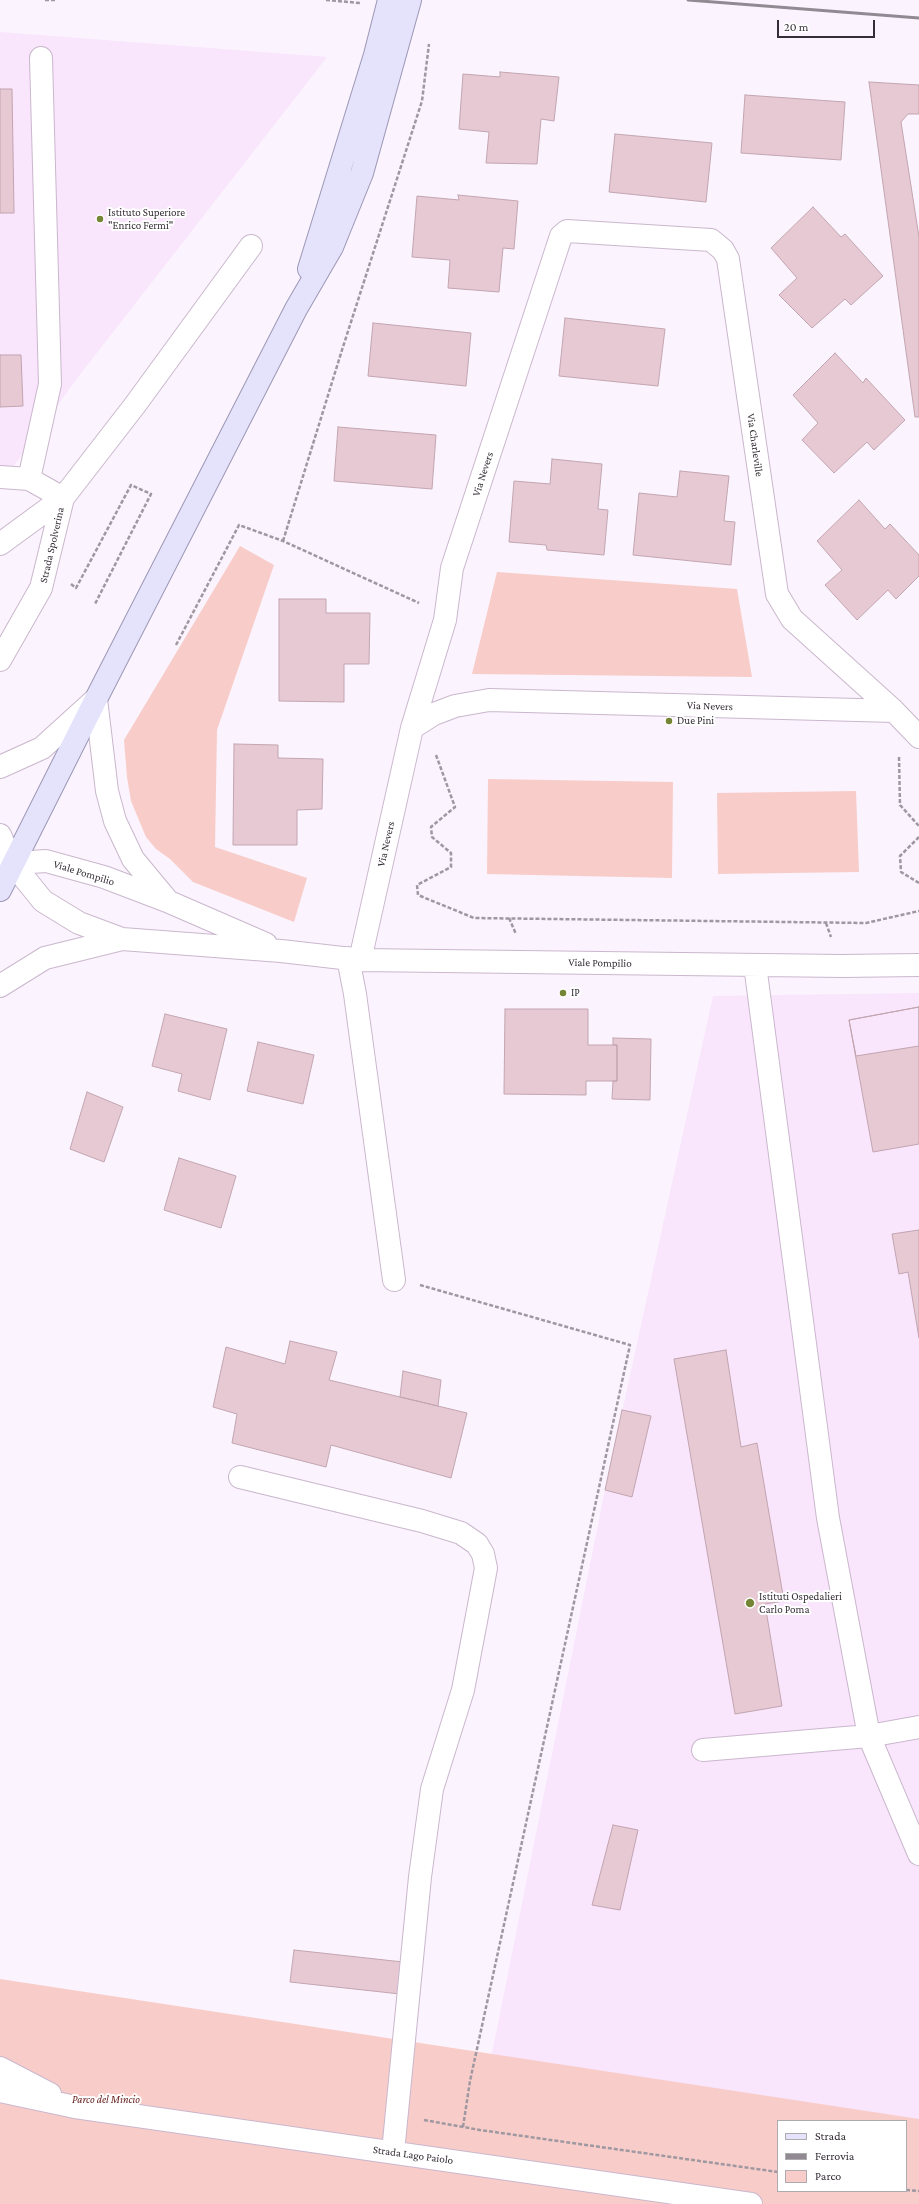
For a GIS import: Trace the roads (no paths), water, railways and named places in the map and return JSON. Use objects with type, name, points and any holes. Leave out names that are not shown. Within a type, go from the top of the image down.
[{"type":"main road","points":[[296,309],[375,55],[390,0]]},
{"type":"main road","points":[[0,890],[7,864],[96,699],[296,309],[332,247],[362,173],[410,0]]},
{"type":"street","points":[[29,479],[50,384],[42,58]]},
{"type":"street","name":"Via Nevers","points":[[354,959],[445,620],[455,561],[561,236],[572,230]]},
{"type":"street","name":"Via Charleville","points":[[572,230],[711,240],[723,250],[728,259],[777,594],[792,619],[907,725]]},
{"type":"street","points":[[0,477],[29,479],[63,498],[135,405],[251,246]]},
{"type":"street","name":"Strada Spolverina","points":[[0,544],[63,498]]},
{"type":"street","name":"Strada Spolverina","points":[[0,660],[42,588],[63,498]]},
{"type":"street","points":[[0,767],[42,748],[96,699]]},
{"type":"street","name":"Viale Pompilio","points":[[96,699],[107,791],[115,821],[133,859],[168,901]]},
{"type":"street","name":"Via Nevers","points":[[418,724],[434,714],[455,706],[489,700],[907,725]]},
{"type":"street","points":[[0,835],[7,864]]},
{"type":"street","name":"Viale Pompilio","points":[[7,864],[46,861],[104,877],[168,901],[281,951]]},
{"type":"street","name":"Viale Pompilio","points":[[7,864],[43,901],[79,923],[122,938],[281,951],[354,959],[755,965],[919,965]]},
{"type":"street","name":"Viale Pompilio","points":[[0,986],[45,958],[122,938]]},
{"type":"street","points":[[354,959],[355,994],[404,1282]]},
{"type":"street","points":[[755,965],[828,1518],[869,1736],[919,1854]]},
{"type":"street","points":[[240,1477],[422,1520],[461,1533],[477,1544],[483,1554],[486,1568],[463,1690],[432,1789],[420,1877],[393,2152]]},
{"type":"street","points":[[703,1750],[869,1736],[919,1727]]},
{"type":"street","name":"Strada Lago Paiolo","points":[[0,2068],[75,2107]]},
{"type":"street","name":"Strada Lago Paiolo","points":[[0,2091],[75,2107],[751,2204]]},
{"type":"railway","points":[[688,0],[919,18]]},
{"type":"place","name":"Istituto Superiore \"Enrico Fermi\"","points":[[100,219]]},
{"type":"place","name":"Due Pini","points":[[669,721]]},
{"type":"place","name":"IP","points":[[563,993]]},
{"type":"place","name":"Istituti Ospedalieri Carlo Poma","points":[[750,1603]]},
{"type":"park label","name":"Parco del Mincio","points":[[106,2100]]}]
